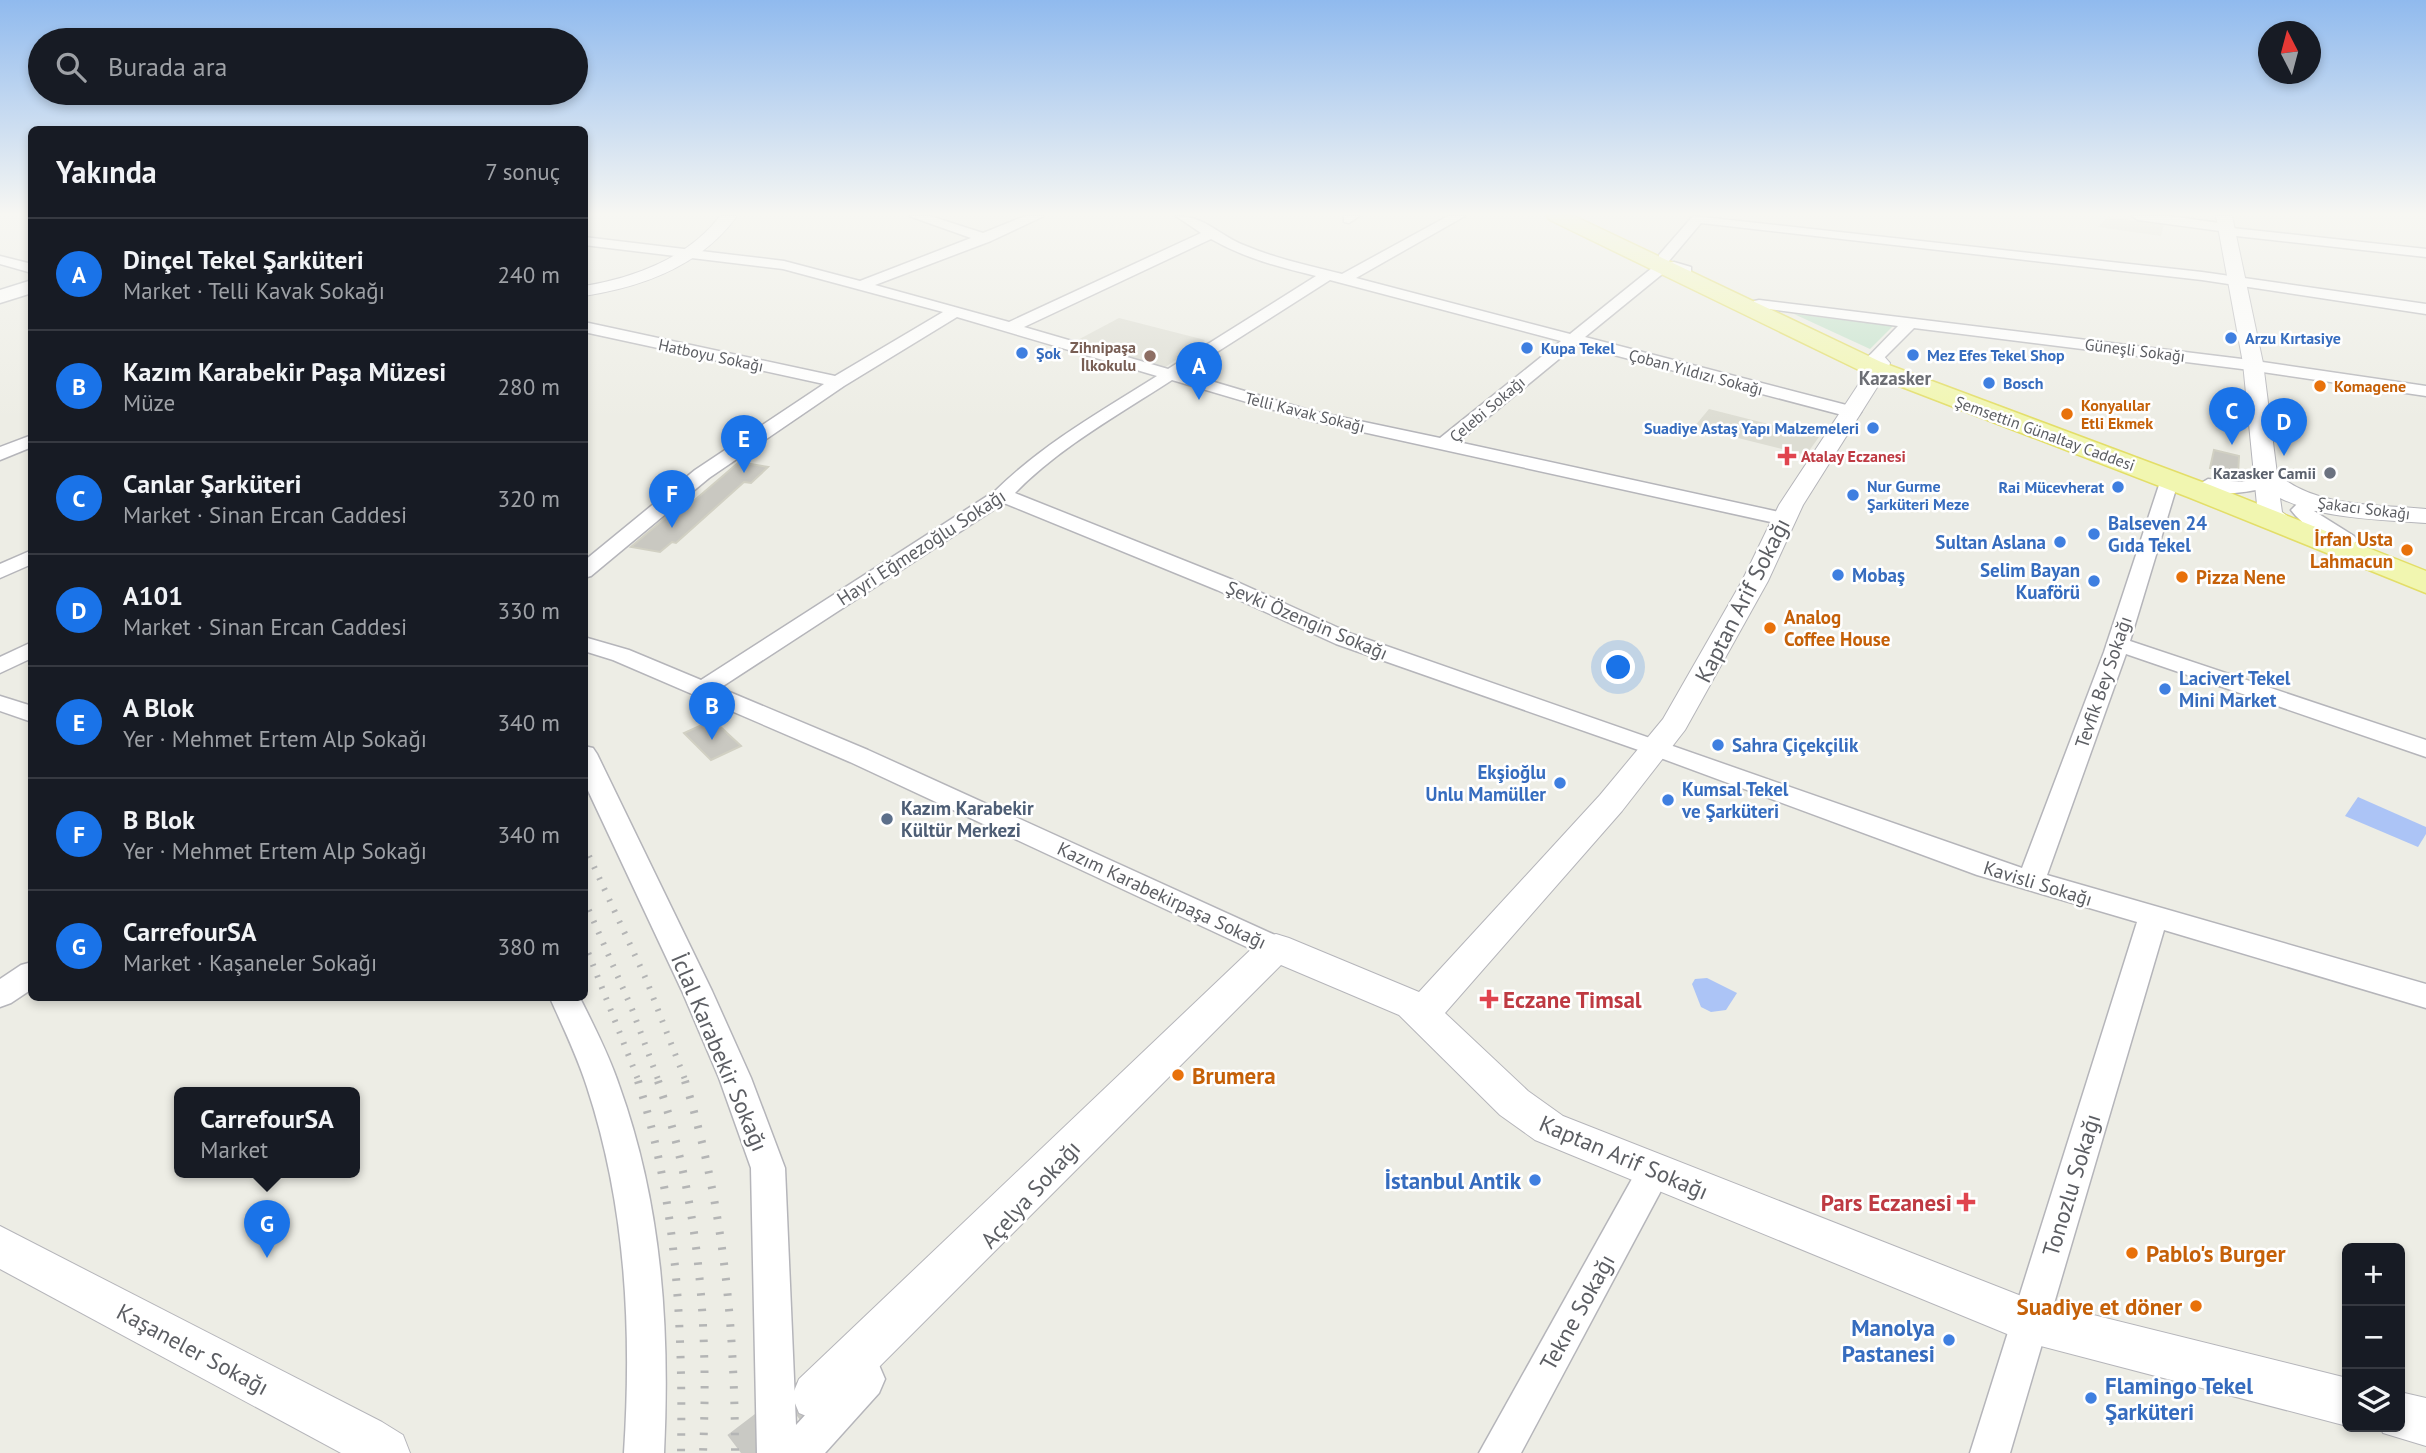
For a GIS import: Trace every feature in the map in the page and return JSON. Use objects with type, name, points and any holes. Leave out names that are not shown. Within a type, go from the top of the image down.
[{"type":"main road","name":"Şemsettin Günaltay Caddesi","points":[[1707,284],[1876,364],[2170,480],[2275,500],[2347,540],[2426,572]]},
{"type":"main road","name":"Şemsettin Günaltay Caddesi","points":[[1716,284],[1876,364],[2208,485],[2275,500],[2426,583]]},
{"type":"main road","points":[[0,297],[28,287]]},
{"type":"street","points":[[588,290],[618,284]]},
{"type":"street","name":"Telli Kavak Sokağı","points":[[857,284],[1308,415],[1784,519]]},
{"type":"street","points":[[1011,327],[1103,284]]},
{"type":"street","name":"Hayri Eğmezoğlu Sokağı","points":[[704,690],[1002,495],[1024,473],[1073,436],[1314,284]]},
{"type":"street","name":"Çoban Yıldızı Sokağı","points":[[1362,284],[1852,412]]},
{"type":"street","name":"Çelebi Sokağı","points":[[1443,445],[1638,284]]},
{"type":"street","points":[[2239,284],[2275,500]]},
{"type":"street","points":[[2245,284],[2426,309]]},
{"type":"street","name":"Güneşli Sokağı","points":[[1759,304],[2253,365],[2426,391]]},
{"type":"street","points":[[588,569],[689,483],[838,382],[956,311]]},
{"type":"street","points":[[1876,364],[1911,322]]},
{"type":"street","name":"Hatboyu Sokağı","points":[[588,328],[838,382]]},
{"type":"street","name":"Kaptan Arif Sokağı","points":[[1876,364],[1852,412],[1784,519],[1755,581],[1698,686],[1657,747],[1611,803],[1423,1013],[1503,1093],[1535,1120],[1654,1172],[2029,1321],[2342,1401]]},
{"type":"street","points":[[0,454],[28,442]]},
{"type":"street","name":"Tevfik Bey Sokağı","points":[[2031,882],[2117,644],[2170,480]]},
{"type":"street","name":"Şakacı Sokağı","points":[[2275,500],[2288,493],[2322,505],[2426,516]]},
{"type":"street","name":"Şevki Özengin Sokağı","points":[[1002,495],[1233,589],[1344,639],[1657,747]]},
{"type":"street","points":[[2322,505],[2307,505],[2301,510],[2316,523],[2347,540]]},
{"type":"street","points":[[0,572],[28,558]]},
{"type":"street","points":[[2117,644],[2426,749]]},
{"type":"street","name":"Kazım Karabekirpaşa Sokağı","points":[[588,645],[621,655],[859,756],[1276,948]]},
{"type":"street","points":[[0,666],[28,651]]},
{"type":"street","points":[[0,703],[28,714]]},
{"type":"street","name":"Kavisli Sokağı","points":[[1657,747],[2031,882],[2426,996]]},
{"type":"street","name":"İclal Karabekir Sokağı","points":[[588,762],[713,1028],[735,1078],[768,1168],[777,1453]]},
{"type":"street","name":"Tonozlu Sokağı","points":[[1990,1453],[2153,917]]},
{"type":"street","points":[[1276,948],[1399,998],[1423,1013]]},
{"type":"street","name":"Açelya Sokağı","points":[[798,1453],[1060,1158],[1276,948]]},
{"type":"street","points":[[0,995],[28,976]]},
{"type":"street","points":[[566,1001],[607,1099],[639,1233],[647,1335],[644,1453]]},
{"type":"street","points":[[816,1396],[1060,1158]]},
{"type":"street","name":"Tekne Sokağı","points":[[1500,1453],[1654,1172]]},
{"type":"street","name":"Kaşaneler Sokağı","points":[[0,1247],[365,1439],[385,1453]]},
{"type":"street","points":[[2405,1417],[2426,1422]]},
{"type":"shaded area","name":"Zihnipaşa İlkokulu","points":[[1119,318],[1205,340],[1164,368],[1072,343]]},
{"type":"shaded area","points":[[1709,409],[1819,437],[1806,455],[1694,427]]},
{"type":"green space","points":[[1794,314],[1893,326],[1870,349]]},
{"type":"water","points":[[2358,797],[2426,827],[2426,834],[2418,847],[2345,816]]},
{"type":"water","points":[[1707,978],[1737,993],[1726,1010],[1711,1012],[1701,1007],[1692,984],[1695,979]]},
{"type":"building","points":[[2214,450],[2239,456],[2238,474],[2210,468]]},
{"type":"building","points":[[739,462],[768,467],[751,483],[744,482],[676,543],[672,542],[660,552],[631,547],[672,512],[689,505]]},
{"type":"building","points":[[713,720],[741,746],[711,760],[684,733]]},
{"type":"tunnel","points":[[741,1453],[816,1396]]},
{"type":"railway","points":[[588,854],[646,979],[686,1082]]},
{"type":"railway","points":[[588,908],[632,1009],[659,1082]]},
{"type":"railway","points":[[588,952],[639,1082]]},
{"type":"railway","points":[[638,1081],[661,1172],[675,1265],[681,1359],[681,1453]]},
{"type":"railway","points":[[658,1081],[683,1172],[698,1265],[704,1358],[703,1453]]},
{"type":"railway","points":[[685,1081],[718,1219],[733,1358],[735,1453]]},
{"type":"place","name":"Arzu Kırtasiye","points":[[2231,338]]},
{"type":"place","name":"Kupa Tekel","points":[[1527,348]]},
{"type":"place","name":"Şok","points":[[1022,353]]},
{"type":"place","name":"Mez Efes Tekel Shop","points":[[1913,355]]},
{"type":"place","name":"Zihnipaşa İlkokulu","points":[[1150,356]]},
{"type":"place","name":"Bosch","points":[[1989,383]]},
{"type":"place","name":"Komagene","points":[[2320,386]]},
{"type":"place","name":"Dinçel Tekel Şarküteri","points":[[1199,400]]},
{"type":"place","name":"Konyalılar Etli Ekmek","points":[[2067,414]]},
{"type":"place","name":"Suadiye Astaş Yapı Malzemeleri","points":[[1873,428]]},
{"type":"place","name":"Canlar Şarküteri","points":[[2232,445]]},
{"type":"place","name":"Atalay Eczanesi","points":[[1787,456]]},
{"type":"place","name":"A101","points":[[2284,456]]},
{"type":"place","name":"A Blok","points":[[744,473]]},
{"type":"place","name":"Kazasker Camii","points":[[2330,473]]},
{"type":"place","name":"Rai Mücevherat","points":[[2118,487]]},
{"type":"place","name":"Nur Gurme Şarküteri Meze","points":[[1853,495]]},
{"type":"place","name":"B Blok","points":[[672,528]]},
{"type":"place","name":"Balseven 24 Gıda Tekel","points":[[2094,534]]},
{"type":"place","name":"Sultan Aslana","points":[[2060,542]]},
{"type":"place","name":"İrfan Usta Lahmacun","points":[[2407,550]]},
{"type":"place","name":"Mobaş","points":[[1838,575]]},
{"type":"place","name":"Pizza Nene","points":[[2182,577]]},
{"type":"place","name":"Selim Bayan Kuaförü","points":[[2094,581]]},
{"type":"place","name":"Analog Coffee House","points":[[1770,628]]},
{"type":"place","name":"Lacivert Tekel Mini Market","points":[[2165,689]]},
{"type":"place","name":"Kazım Karabekir Paşa Müzesi","points":[[712,740]]},
{"type":"place","name":"Sahra Çiçekçilik","points":[[1718,745]]},
{"type":"place","name":"Ekşioğlu Unlu Mamüller","points":[[1560,783]]},
{"type":"place","name":"Kumsal Tekel ve Şarküteri","points":[[1668,800]]},
{"type":"place","name":"Kazım Karabekir Kültür Merkezi","points":[[887,819]]},
{"type":"place","name":"Eczane Timsal","points":[[1489,999]]},
{"type":"place","name":"Brumera","points":[[1178,1075]]},
{"type":"place","name":"İstanbul Antik","points":[[1535,1180]]},
{"type":"place","name":"Pars Eczanesi","points":[[1966,1202]]},
{"type":"place","name":"Pablo's Burger","points":[[2132,1253]]},
{"type":"place","name":"CarrefourSA","points":[[267,1258]]},
{"type":"place","name":"Suadiye et döner","points":[[2196,1306]]},
{"type":"place","name":"Manolya Pastanesi","points":[[1949,1340]]},
{"type":"place","name":"Flamingo Tekel Şarküteri","points":[[2091,1398]]},
{"type":"district","name":"Kazasker","points":[[1895,378]]}]
